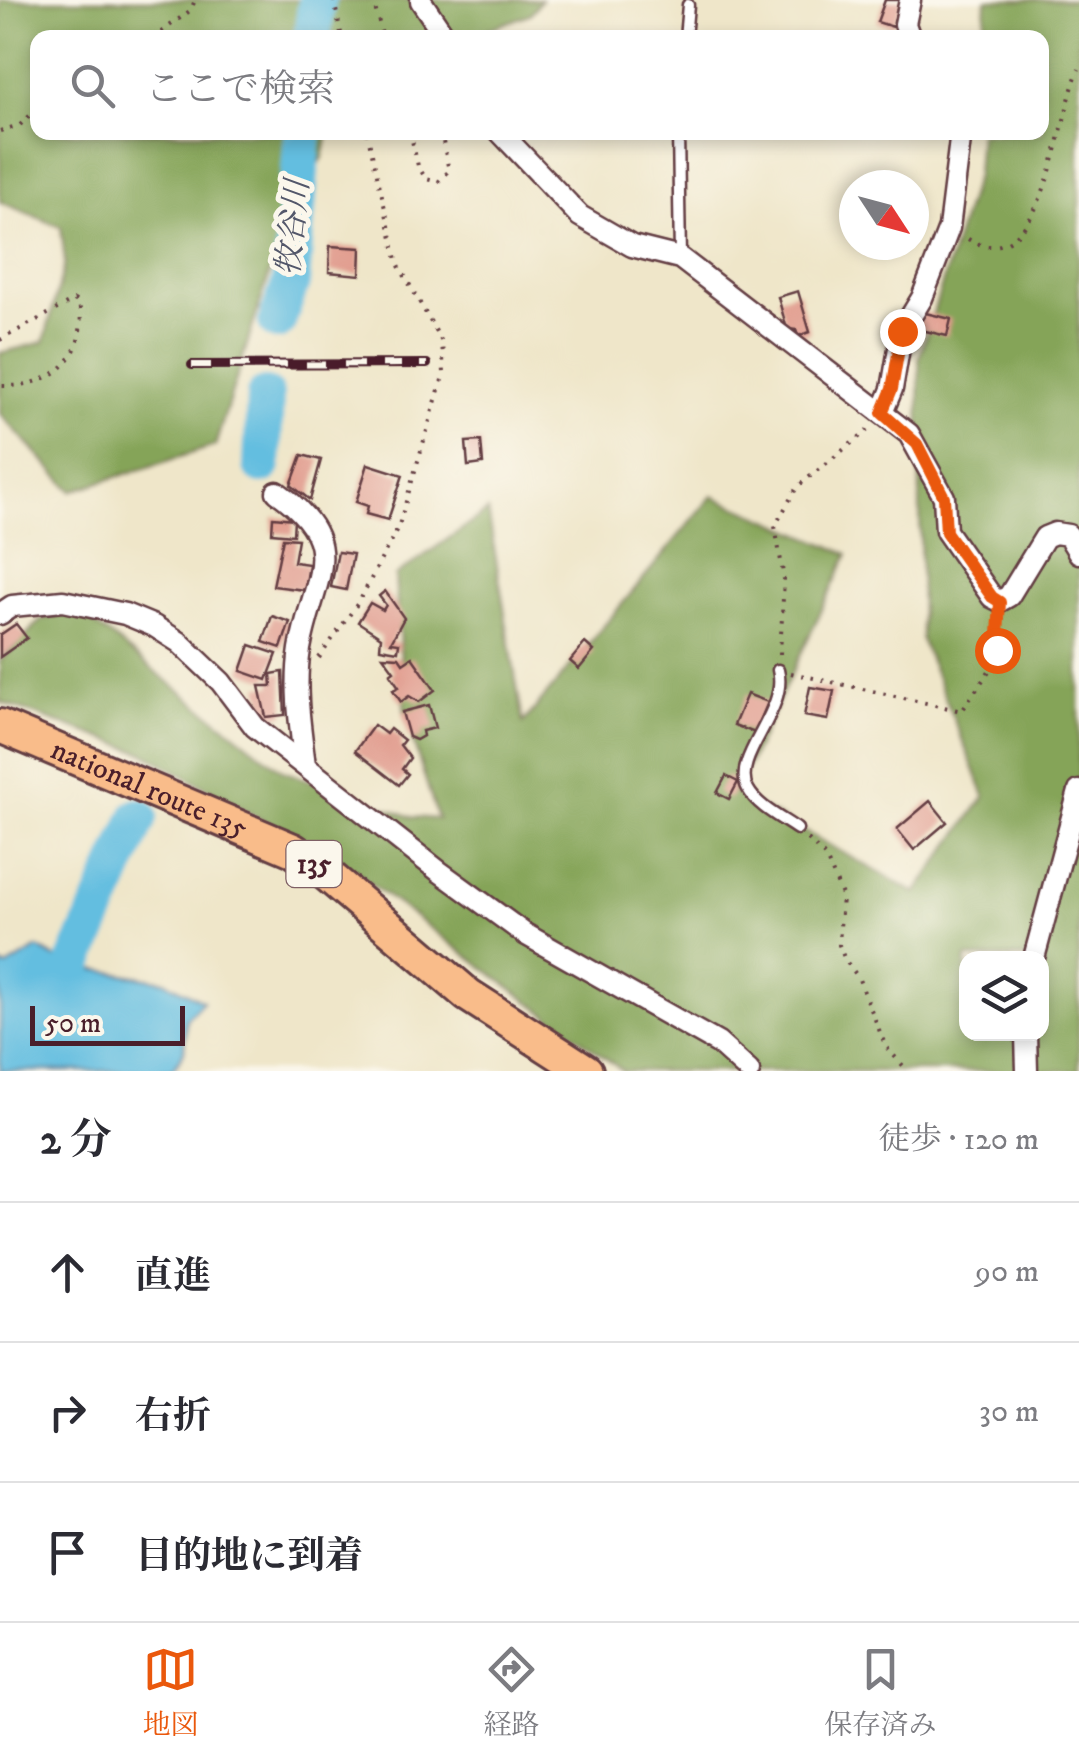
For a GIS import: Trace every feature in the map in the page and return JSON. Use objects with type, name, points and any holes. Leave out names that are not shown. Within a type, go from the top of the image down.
[{"type":"highway","name":"national route 135","points":[[0,726],[293,850],[468,995],[586,1071]]},
{"type":"street","points":[[907,30],[910,0]]},
{"type":"street","points":[[421,1],[441,30]]},
{"type":"street","points":[[508,140],[580,216],[632,246],[680,258],[917,444],[944,497],[946,532],[992,597],[1000,602],[1009,596],[1045,538],[1055,533],[1068,535],[1079,553]]},
{"type":"street","points":[[882,413],[892,389],[902,331],[922,298],[949,228],[960,140]]},
{"type":"street","points":[[278,492],[312,522],[324,556],[300,647],[296,689],[305,765]]},
{"type":"street","points":[[0,614],[12,606],[63,600],[124,614],[154,626],[179,642],[220,682],[255,727],[525,934],[718,1043],[749,1071]]},
{"type":"street","points":[[1036,951],[1079,790]]},
{"type":"street","points":[[1026,1041],[1027,1071]]},
{"type":"lane","points":[[686,30],[688,5]]},
{"type":"lane","points":[[678,140],[680,258]]},
{"type":"lane","points":[[778,670],[781,681],[775,709],[748,760],[744,777],[755,796],[797,829]]},
{"type":"path","points":[[163,30],[192,10],[194,0]]},
{"type":"path","points":[[334,0],[340,30]]},
{"type":"path","points":[[373,0],[381,30]]},
{"type":"path","points":[[949,228],[987,248],[1002,246],[1022,232],[1044,188],[1057,148],[1066,98],[1079,69]]},
{"type":"path","points":[[0,131],[20,124],[30,115]]},
{"type":"path","points":[[296,689],[360,600],[392,538],[413,486],[444,373],[442,342],[398,264],[369,140]]},
{"type":"path","points":[[412,140],[418,166],[426,179],[438,182],[449,171],[443,140]]},
{"type":"path","points":[[0,340],[74,300],[79,303],[78,342],[66,366],[32,384],[0,386]]},
{"type":"path","points":[[882,413],[853,445],[797,487],[775,526],[784,579],[778,670],[962,711],[992,668],[1000,602]]},
{"type":"path","points":[[797,829],[826,858],[836,879],[843,912],[839,945],[858,978],[878,1032],[908,1071]]},
{"type":"green space","points":[[0,0],[541,0],[530,14],[486,30],[30,30],[30,140],[327,140],[323,157],[289,212],[215,446],[72,491],[0,414],[0,353],[44,342],[65,263],[61,227],[0,202]]},
{"type":"green space","points":[[986,0],[1079,0],[1079,1071],[623,1071],[357,874],[144,753],[0,702],[0,661],[42,619],[78,611],[283,771],[412,817],[438,819],[405,716],[395,576],[488,511],[523,723],[712,496],[848,554],[735,793],[916,893],[985,796],[921,639],[919,358],[976,175],[978,140],[1049,140],[1049,30],[984,30]]},
{"type":"water","points":[[38,948],[68,965],[165,981],[203,1001],[186,1019],[184,1052],[172,1071],[0,1071],[0,965],[7,967]]},
{"type":"building","points":[[885,0],[903,0],[893,27],[877,22]]},
{"type":"building","points":[[330,246],[361,248],[360,275],[329,272]]},
{"type":"building","points":[[798,291],[810,332],[798,336],[796,330],[787,329],[778,297]]},
{"type":"building","points":[[921,312],[951,319],[947,336],[917,329]]},
{"type":"building","points":[[481,441],[483,464],[468,466],[466,442]]},
{"type":"building","points":[[302,455],[321,460],[310,500],[291,485]]},
{"type":"building","points":[[368,464],[403,475],[388,520],[366,514],[368,506],[356,502]]},
{"type":"building","points":[[273,517],[294,519],[293,535],[272,533]]},
{"type":"building","points":[[283,538],[298,539],[294,562],[309,564],[305,590],[273,586]]},
{"type":"building","points":[[338,552],[353,554],[346,590],[331,587]]},
{"type":"building","points":[[385,591],[404,618],[391,642],[399,643],[398,651],[380,648],[381,637],[358,622],[370,603],[383,610],[386,605],[379,596]]},
{"type":"building","points":[[272,616],[290,622],[281,648],[263,642]]},
{"type":"building","points":[[16,624],[27,638],[0,657],[0,635]]},
{"type":"building","points":[[585,643],[594,651],[579,669],[570,661]]},
{"type":"building","points":[[250,645],[277,654],[267,680],[241,671]]},
{"type":"building","points":[[383,656],[399,657],[403,663],[412,657],[435,690],[419,702],[409,696],[401,702],[393,690],[399,687],[390,674],[394,671]]},
{"type":"building","points":[[283,672],[285,715],[266,717],[259,686],[272,686],[271,674]]},
{"type":"building","points":[[810,687],[834,691],[828,720],[804,716]]},
{"type":"building","points":[[747,694],[768,702],[755,733],[734,725]]},
{"type":"building","points":[[429,705],[435,728],[422,731],[423,736],[416,740],[409,737],[402,712]]},
{"type":"building","points":[[374,725],[386,734],[390,729],[404,740],[400,745],[410,758],[402,769],[408,774],[399,785],[355,751]]},
{"type":"building","points":[[726,776],[738,782],[729,799],[717,793]]},
{"type":"building","points":[[930,801],[947,822],[914,850],[897,829]]},
{"type":"waterway","name":"牧谷川","points":[[313,30],[317,0]]},
{"type":"waterway","name":"牧谷川","points":[[277,321],[291,282],[302,140]]},
{"type":"waterway","name":"牧谷川","points":[[262,465],[265,396]]},
{"type":"waterway","name":"牧谷川","points":[[74,966],[139,817]]},
{"type":"railway","points":[[192,365],[427,364]]},
{"type":"route","points":[[902,331],[892,389],[882,413],[917,444],[944,497],[946,532],[952,544],[1000,602],[997,650]]}]
